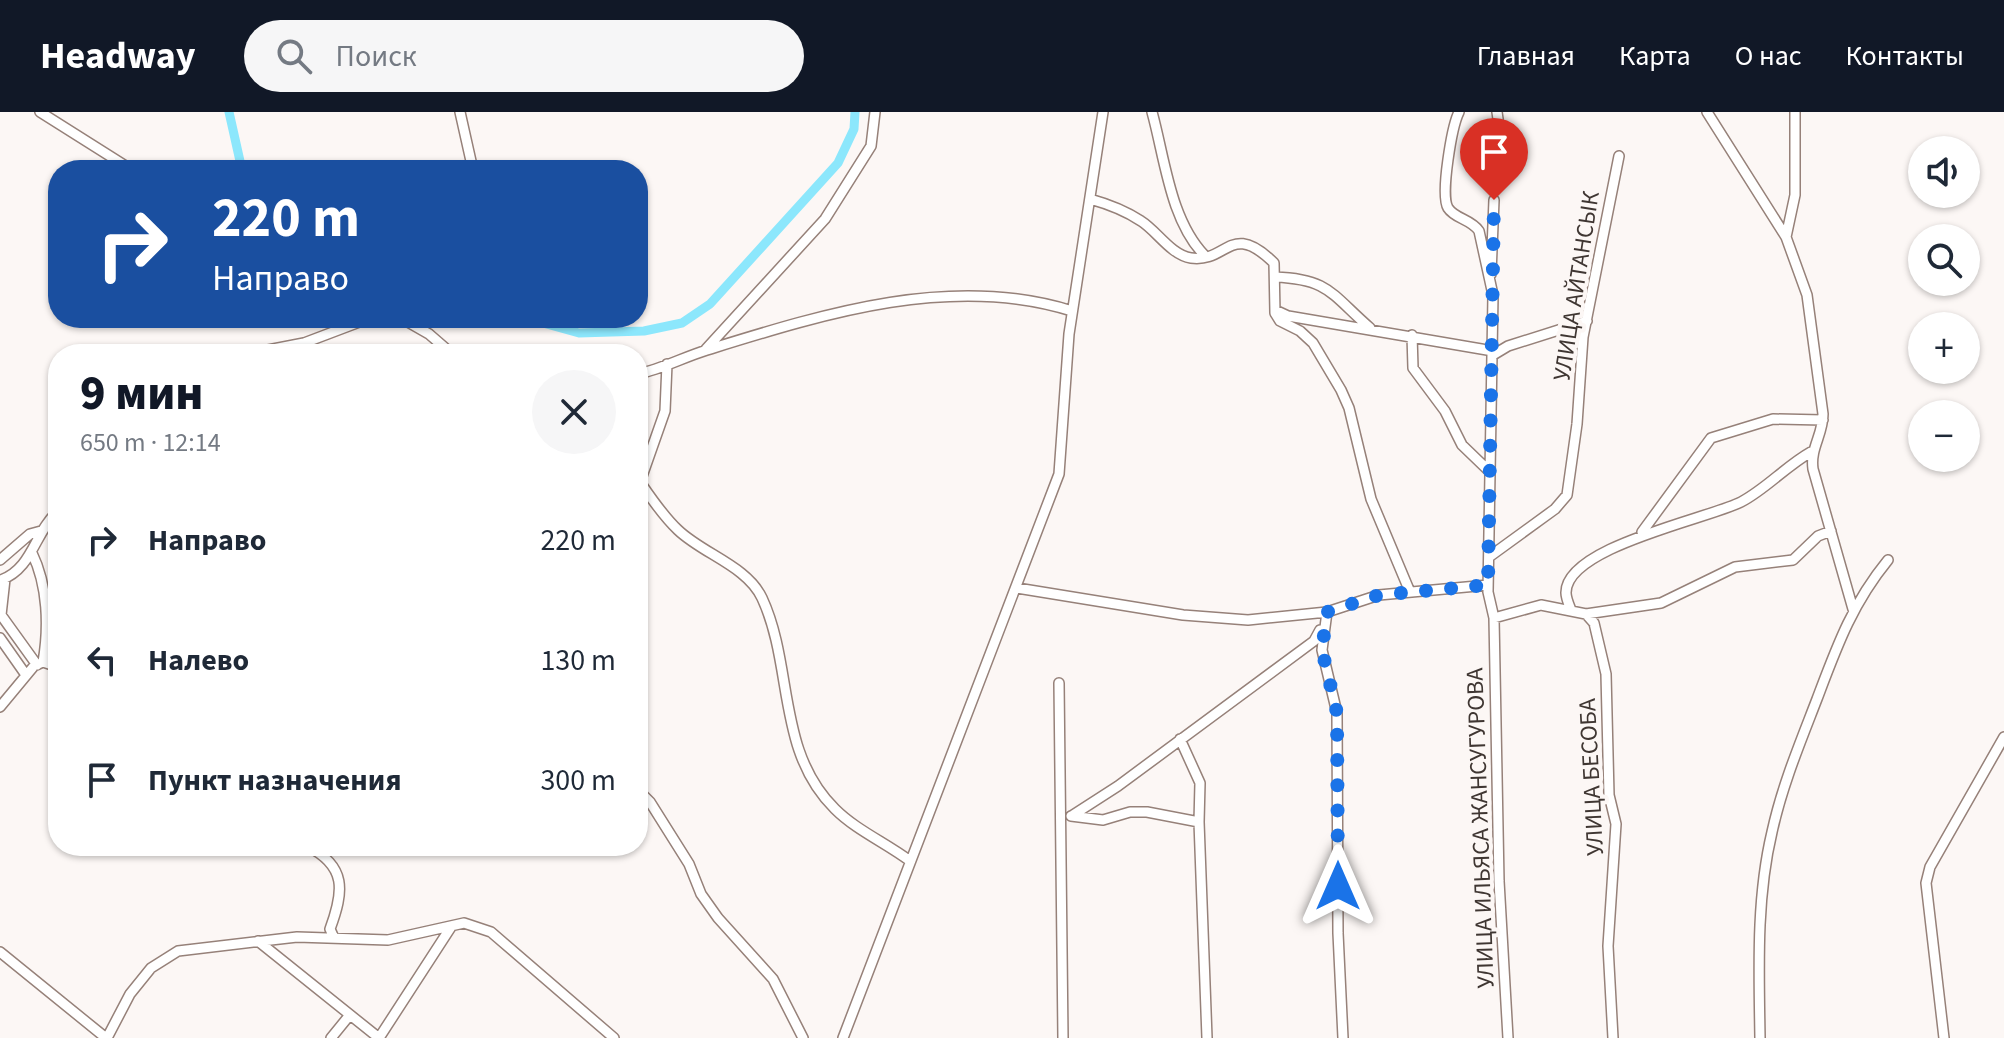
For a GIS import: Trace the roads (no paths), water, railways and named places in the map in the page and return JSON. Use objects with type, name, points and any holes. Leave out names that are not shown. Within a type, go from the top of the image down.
[{"type":"street","points":[[40,112],[116,160]]},
{"type":"street","points":[[460,112],[471,160]]},
{"type":"street","points":[[705,350],[825,219],[871,146],[875,112]]},
{"type":"street","points":[[843,1038],[1017,588],[1062,458],[1072,311],[1103,112]]},
{"type":"street","points":[[1152,112],[1181,219],[1192,242],[1205,256]]},
{"type":"street","points":[[1459,112],[1450,152],[1445,199],[1449,210],[1479,231],[1491,285]]},
{"type":"street","points":[[1571,610],[1565,592],[1568,582],[1598,554],[1639,535],[1702,518],[1743,501],[1811,452],[1823,429],[1807,295],[1786,237],[1707,112]]},
{"type":"street","points":[[1786,237],[1795,195],[1795,112]]},
{"type":"street","name":"УЛИЦА АЙТАНСЫК","points":[[1489,557],[1563,502],[1567,495],[1587,321],[1619,156]]},
{"type":"street","points":[[1090,199],[1142,221],[1188,258],[1205,256],[1236,242],[1251,245],[1274,263],[1275,310],[1280,321],[1300,331],[1313,343],[1341,390],[1349,408],[1371,499],[1410,592]]},
{"type":"street","points":[[1491,285],[1494,200]]},
{"type":"street","points":[[1275,277],[1310,278],[1327,287],[1341,305],[1370,328]]},
{"type":"street","name":"УЛИЦА ИЛЬЯСА ЖАНСУГУРОВА","points":[[1491,285],[1493,353],[1488,585],[1494,618],[1498,851],[1508,1038]]},
{"type":"street","points":[[648,371],[705,350],[831,315],[932,297],[985,295],[1047,303],[1072,311]]},
{"type":"street","points":[[1275,310],[1288,316],[1412,335],[1493,353],[1587,321]]},
{"type":"street","points":[[299,344],[344,328]]},
{"type":"street","points":[[418,328],[440,344]]},
{"type":"street","points":[[1412,335],[1413,368],[1445,411],[1462,445],[1490,472]]},
{"type":"street","points":[[648,457],[665,411],[667,364]]},
{"type":"street","points":[[1639,535],[1711,438],[1773,419],[1823,420]]},
{"type":"street","points":[[1811,452],[1853,609]]},
{"type":"street","points":[[648,493],[678,531],[745,576],[762,597],[778,651],[790,726],[818,788],[848,820],[895,847],[910,861]]},
{"type":"street","points":[[48,523],[25,565],[2,580],[0,618],[40,664],[48,665]]},
{"type":"street","points":[[0,560],[30,534],[41,531]]},
{"type":"street","points":[[1494,618],[1541,605],[1586,614],[1661,603],[1735,567],[1793,560],[1818,536],[1831,531]]},
{"type":"street","points":[[0,707],[26,675],[40,664],[47,632],[38,566],[32,553]]},
{"type":"street","points":[[1760,1038],[1762,900],[1771,834],[1783,788],[1853,609],[1888,560]]},
{"type":"street","points":[[1017,588],[1207,617],[1248,620],[1327,612],[1351,601],[1410,592],[1488,585]]},
{"type":"street","points":[[1060,819],[1071,816],[1314,641],[1327,612]]},
{"type":"street","name":"УЛИЦА БЕСОБА","points":[[1586,614],[1594,623],[1606,674],[1609,795],[1616,824],[1608,946],[1613,1038]]},
{"type":"street","points":[[1322,628],[1322,650],[1337,713],[1338,933],[1343,1038]]},
{"type":"street","points":[[0,638],[26,675]]},
{"type":"street","points":[[1059,683],[1063,1038]]},
{"type":"street","points":[[1944,1038],[1926,883],[1930,867],[2004,737]]},
{"type":"street","points":[[1180,739],[1200,783],[1207,1038]]},
{"type":"street","points":[[648,800],[689,864],[701,894],[718,918],[773,979],[803,1038]]},
{"type":"street","points":[[1071,816],[1103,820],[1130,812],[1147,812],[1200,825]]},
{"type":"street","points":[[325,856],[340,886],[341,898],[330,929],[334,938]]},
{"type":"street","points":[[0,952],[106,1038],[130,994],[151,968],[178,951],[258,941],[334,938],[388,940],[464,923],[491,932],[614,1038]]},
{"type":"street","points":[[258,941],[379,1038],[451,927]]},
{"type":"street","points":[[331,1038],[349,1016]]},
{"type":"waterway","points":[[229,112],[240,160]]},
{"type":"waterway","points":[[561,328],[579,333],[644,331],[682,323],[710,304],[838,163],[854,129],[855,112]]}]
